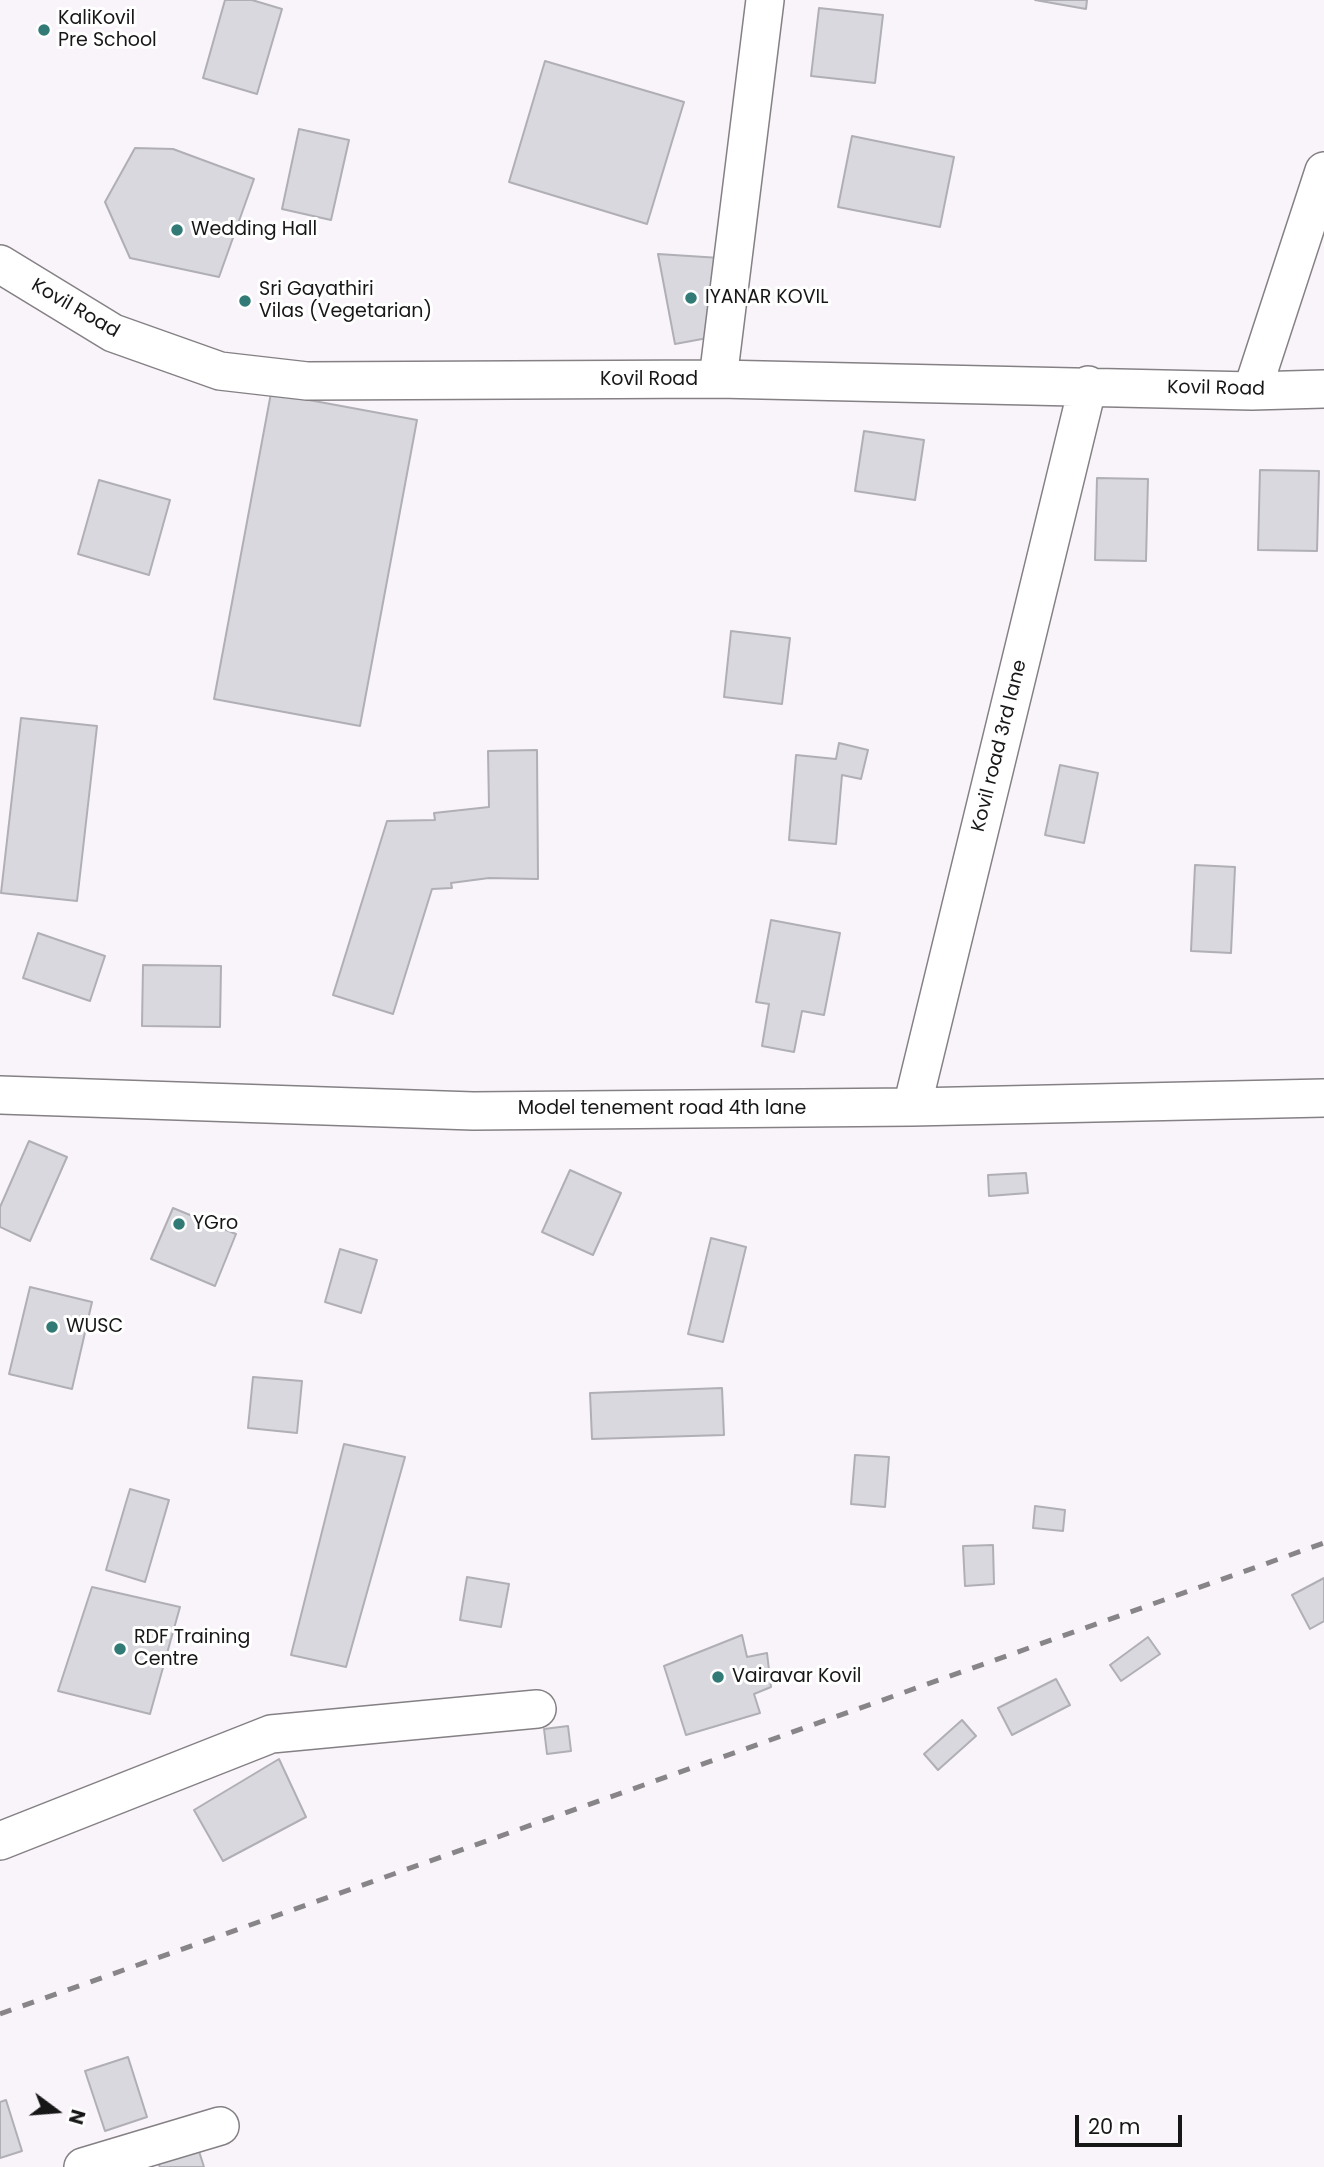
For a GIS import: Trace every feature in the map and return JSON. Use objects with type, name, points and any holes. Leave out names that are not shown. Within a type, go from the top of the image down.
[{"type":"street","points":[[718,379],[765,0]]},
{"type":"street","points":[[1252,391],[1324,171]]},
{"type":"street","name":"Kovil Road","points":[[0,264],[113,333],[220,371],[307,381],[718,379],[1088,385],[1252,391],[1324,389]]},
{"type":"street","name":"Kovil road 3rd lane","points":[[912,1107],[1088,385]]},
{"type":"street","name":"Model tenement road 4th lane","points":[[0,1095],[473,1111],[912,1107],[1324,1098]]},
{"type":"street","points":[[0,1841],[271,1734],[537,1709]]},
{"type":"street","points":[[83,2167],[220,2126]]},
{"type":"building","points":[[225,0],[252,0],[282,9],[257,94],[203,78]]},
{"type":"building","points":[[1035,0],[1087,0],[1086,9]]},
{"type":"building","points":[[819,8],[883,15],[875,83],[811,76]]},
{"type":"building","points":[[545,61],[684,102],[647,224],[509,182]]},
{"type":"building","points":[[299,129],[349,140],[331,220],[282,209]]},
{"type":"building","points":[[852,136],[954,157],[940,227],[838,207]]},
{"type":"building","name":"Wedding Hall","points":[[135,148],[173,149],[254,179],[219,277],[130,258],[105,202]]},
{"type":"building","name":"IYANAR KOVIL","points":[[658,254],[720,258],[713,337],[675,344]]},
{"type":"building","points":[[271,393],[417,420],[360,726],[214,699]]},
{"type":"building","points":[[864,431],[924,440],[915,500],[855,491]]},
{"type":"building","points":[[1260,470],[1319,471],[1317,551],[1258,550]]},
{"type":"building","points":[[1097,478],[1148,479],[1146,561],[1095,560]]},
{"type":"building","points":[[99,480],[170,500],[149,575],[78,554]]},
{"type":"building","points":[[731,631],[790,638],[782,704],[724,697]]},
{"type":"building","points":[[21,718],[97,726],[77,901],[1,893]]},
{"type":"building","points":[[839,743],[868,750],[861,779],[842,775],[836,844],[789,840],[796,755],[836,759]]},
{"type":"building","points":[[537,750],[538,879],[489,878],[451,883],[452,888],[432,889],[393,1014],[333,995],[387,821],[435,820],[434,813],[489,807],[488,751]]},
{"type":"building","points":[[1060,765],[1098,773],[1084,843],[1045,835]]},
{"type":"building","points":[[1195,865],[1235,867],[1231,953],[1191,951]]},
{"type":"building","points":[[771,920],[840,933],[824,1015],[802,1011],[794,1052],[762,1046],[769,1004],[756,1002]]},
{"type":"building","points":[[38,933],[105,956],[90,1001],[23,978]]},
{"type":"building","points":[[143,965],[221,966],[220,1027],[142,1026]]},
{"type":"building","points":[[29,1141],[67,1157],[30,1241],[0,1227],[0,1207]]},
{"type":"building","points":[[570,1170],[621,1193],[593,1255],[542,1232]]},
{"type":"building","points":[[1026,1173],[1028,1193],[989,1196],[988,1175]]},
{"type":"building","points":[[173,1208],[236,1234],[215,1286],[151,1259]]},
{"type":"building","points":[[711,1238],[746,1247],[723,1342],[688,1334]]},
{"type":"building","points":[[340,1249],[377,1260],[361,1313],[325,1302]]},
{"type":"building","points":[[30,1287],[92,1302],[72,1389],[9,1374]]},
{"type":"building","points":[[253,1377],[302,1381],[297,1433],[248,1428]]},
{"type":"building","points":[[722,1388],[724,1435],[592,1439],[590,1393]]},
{"type":"building","points":[[344,1444],[405,1457],[346,1667],[291,1655]]},
{"type":"building","points":[[855,1455],[889,1457],[885,1507],[851,1504]]},
{"type":"building","points":[[130,1489],[169,1500],[145,1582],[106,1570]]},
{"type":"building","points":[[1035,1506],[1065,1510],[1063,1531],[1033,1528]]},
{"type":"building","points":[[993,1545],[994,1584],[965,1586],[963,1546]]},
{"type":"building","points":[[467,1577],[509,1584],[501,1627],[460,1620]]},
{"type":"building","points":[[1324,1578],[1324,1621],[1310,1629],[1292,1595]]},
{"type":"building","name":"RDF Training Centre","points":[[92,1587],[180,1607],[150,1714],[58,1691]]},
{"type":"building","name":"Vairavar Kovil","points":[[742,1635],[747,1657],[767,1653],[771,1687],[754,1694],[760,1713],[686,1735],[664,1666]]},
{"type":"building","points":[[1148,1637],[1160,1654],[1121,1681],[1110,1665]]},
{"type":"building","points":[[1056,1679],[1070,1705],[1012,1735],[998,1708]]},
{"type":"building","points":[[962,1720],[976,1736],[938,1770],[924,1754]]},
{"type":"building","points":[[568,1726],[571,1751],[547,1754],[544,1729]]},
{"type":"building","points":[[279,1759],[306,1817],[223,1861],[194,1810]]},
{"type":"building","points":[[128,2057],[147,2117],[105,2131],[85,2071]]},
{"type":"building","points":[[6,2100],[22,2151],[0,2158],[0,2102]]},
{"type":"building","points":[[198,2148],[204,2167],[160,2167],[158,2163]]},
{"type":"railway","points":[[0,2014],[1324,1543]]},
{"type":"place","name":"KaliKovil Pre School","points":[[44,30]]},
{"type":"place","name":"Wedding Hall","points":[[177,230]]},
{"type":"place","name":"IYANAR KOVIL","points":[[691,298]]},
{"type":"place","name":"Sri Gayathiri Vilas (Vegetarian)","points":[[245,301]]},
{"type":"place","name":"YGro","points":[[179,1224]]},
{"type":"place","name":"WUSC","points":[[52,1327]]},
{"type":"place","name":"RDF Training Centre","points":[[120,1649]]},
{"type":"place","name":"Vairavar Kovil","points":[[718,1677]]}]
